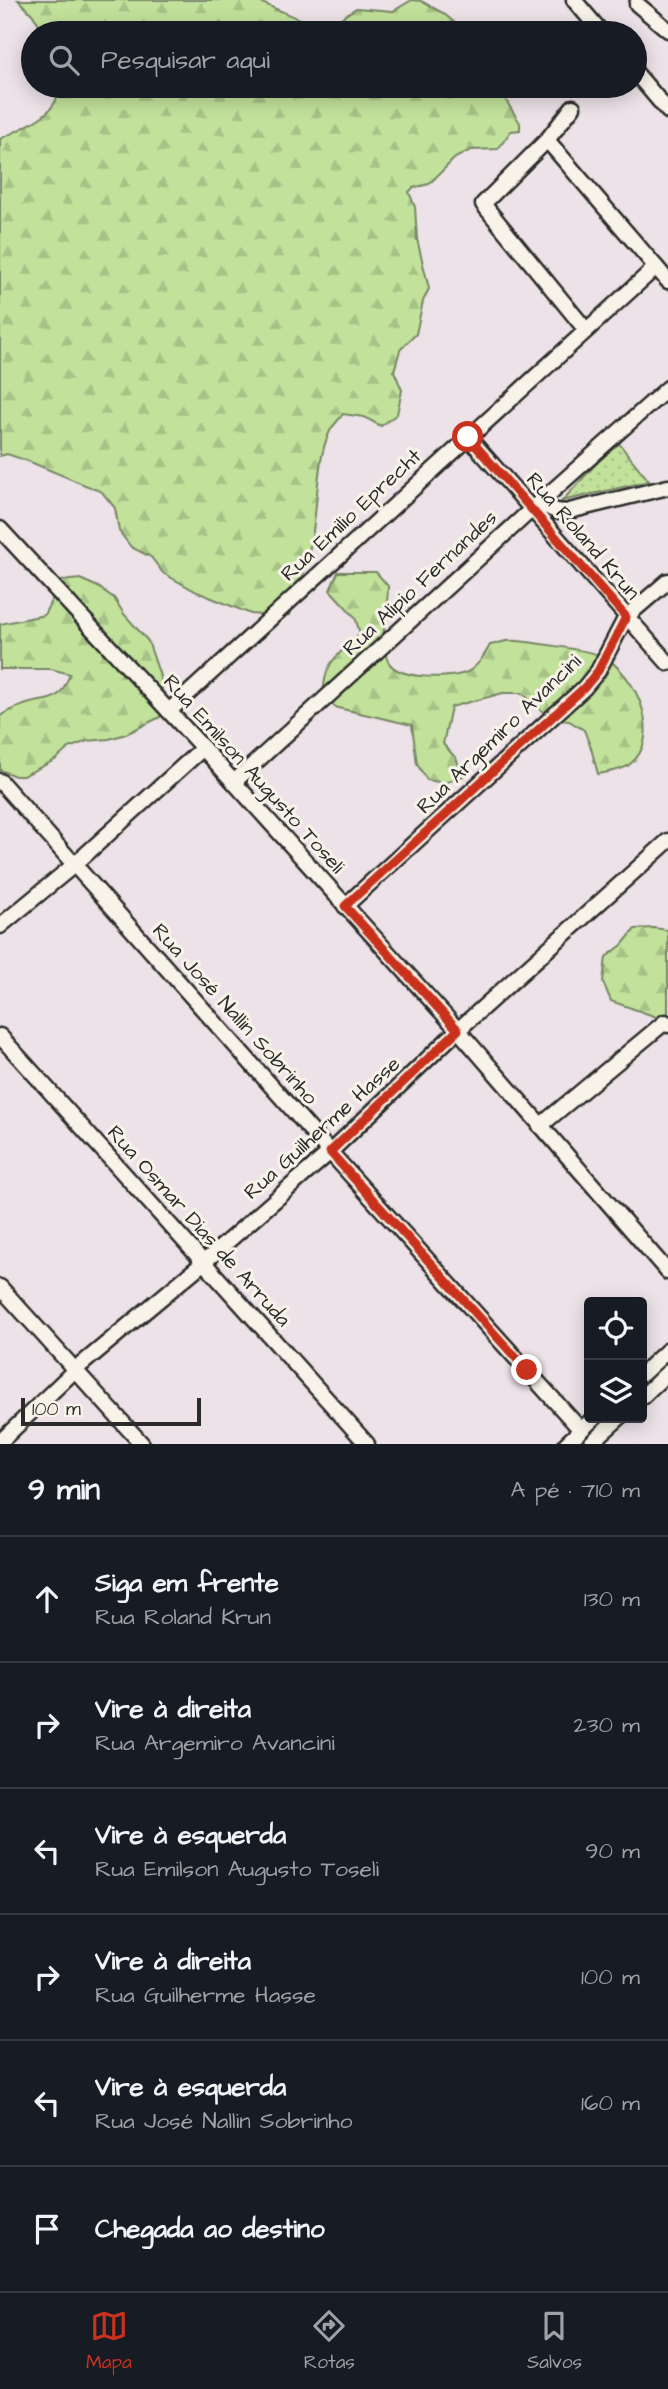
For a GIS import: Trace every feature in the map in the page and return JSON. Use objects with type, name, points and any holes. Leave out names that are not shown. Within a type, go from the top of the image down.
[{"type":"street","points":[[574,0],[592,21]]},
{"type":"street","points":[[637,4],[668,30]]},
{"type":"street","points":[[647,86],[668,111]]},
{"type":"street","points":[[573,107],[547,140],[483,204],[586,330]]},
{"type":"street","points":[[547,140],[668,281]]},
{"type":"street","name":"Rua Emilio Eprecht","points":[[169,711],[656,267]]},
{"type":"street","name":"Rua Alipio Fernandes","points":[[234,782],[668,388]]},
{"type":"street","name":"Rua Roland Krun","points":[[468,437],[535,506],[626,617],[668,663]]},
{"type":"street","points":[[535,506],[565,512],[668,487]]},
{"type":"street","name":"Rua Emilson Augusto Toseli","points":[[0,529],[458,1030],[668,1272]]},
{"type":"street","name":"Rua Argemiro Avancini","points":[[345,906],[584,688],[598,671],[626,617],[668,581]]},
{"type":"street","points":[[0,926],[74,865],[203,748]]},
{"type":"street","name":"Rua José Nallin Sobrinho","points":[[0,781],[581,1430]]},
{"type":"street","name":"Rua Guilherme Hasse","points":[[0,1442],[76,1369],[330,1152],[458,1030],[668,841]]},
{"type":"street","points":[[540,1126],[666,1024]]},
{"type":"street","name":"Rua Osmar Dias de Arruda","points":[[0,1036],[367,1444]]},
{"type":"street","points":[[0,1287],[142,1444]]},
{"type":"street","points":[[647,1369],[668,1350]]},
{"type":"street","points":[[647,1392],[668,1373]]},
{"type":"street","points":[[566,1444],[589,1423]]},
{"type":"street","points":[[590,1444],[613,1423]]},
{"type":"green space","points":[[18,0],[255,0],[304,21],[37,21]]},
{"type":"green space","points":[[412,0],[421,1],[453,21],[336,21],[356,8],[393,11]]},
{"type":"green space","points":[[56,98],[504,98],[520,123],[520,130],[511,131],[498,149],[471,150],[455,158],[429,184],[413,188],[409,192],[415,207],[417,239],[429,289],[423,301],[416,334],[400,350],[394,371],[402,390],[397,414],[381,426],[364,417],[343,414],[330,431],[322,455],[310,547],[290,615],[251,614],[197,592],[163,573],[151,557],[131,547],[119,531],[115,508],[102,492],[28,461],[7,454],[0,456],[0,139],[29,125],[53,105]]},
{"type":"green space","points":[[617,441],[649,481],[562,501]]},
{"type":"green space","points":[[338,572],[376,572],[388,586],[385,652],[388,661],[401,672],[436,677],[465,673],[477,665],[490,645],[506,641],[554,646],[602,656],[626,676],[642,707],[645,739],[640,753],[626,767],[598,774],[584,730],[569,721],[550,718],[522,693],[503,693],[451,707],[443,744],[456,758],[463,776],[445,783],[427,780],[417,764],[412,725],[338,708],[323,699],[328,669],[343,649],[360,634],[355,617],[330,590]]},
{"type":"green space","points":[[80,579],[114,598],[148,641],[160,676],[163,696],[160,717],[126,734],[87,741],[69,748],[55,760],[23,776],[15,776],[0,770],[0,716],[23,705],[54,698],[62,690],[70,674],[51,669],[0,669],[0,624],[44,615],[61,581]]},
{"type":"green space","points":[[635,929],[668,930],[668,1021],[611,1001],[603,982],[606,957],[622,945]]},
{"type":"route","points":[[468,437],[626,617],[598,671],[584,688],[345,906],[458,1030],[330,1152],[527,1370]]}]
